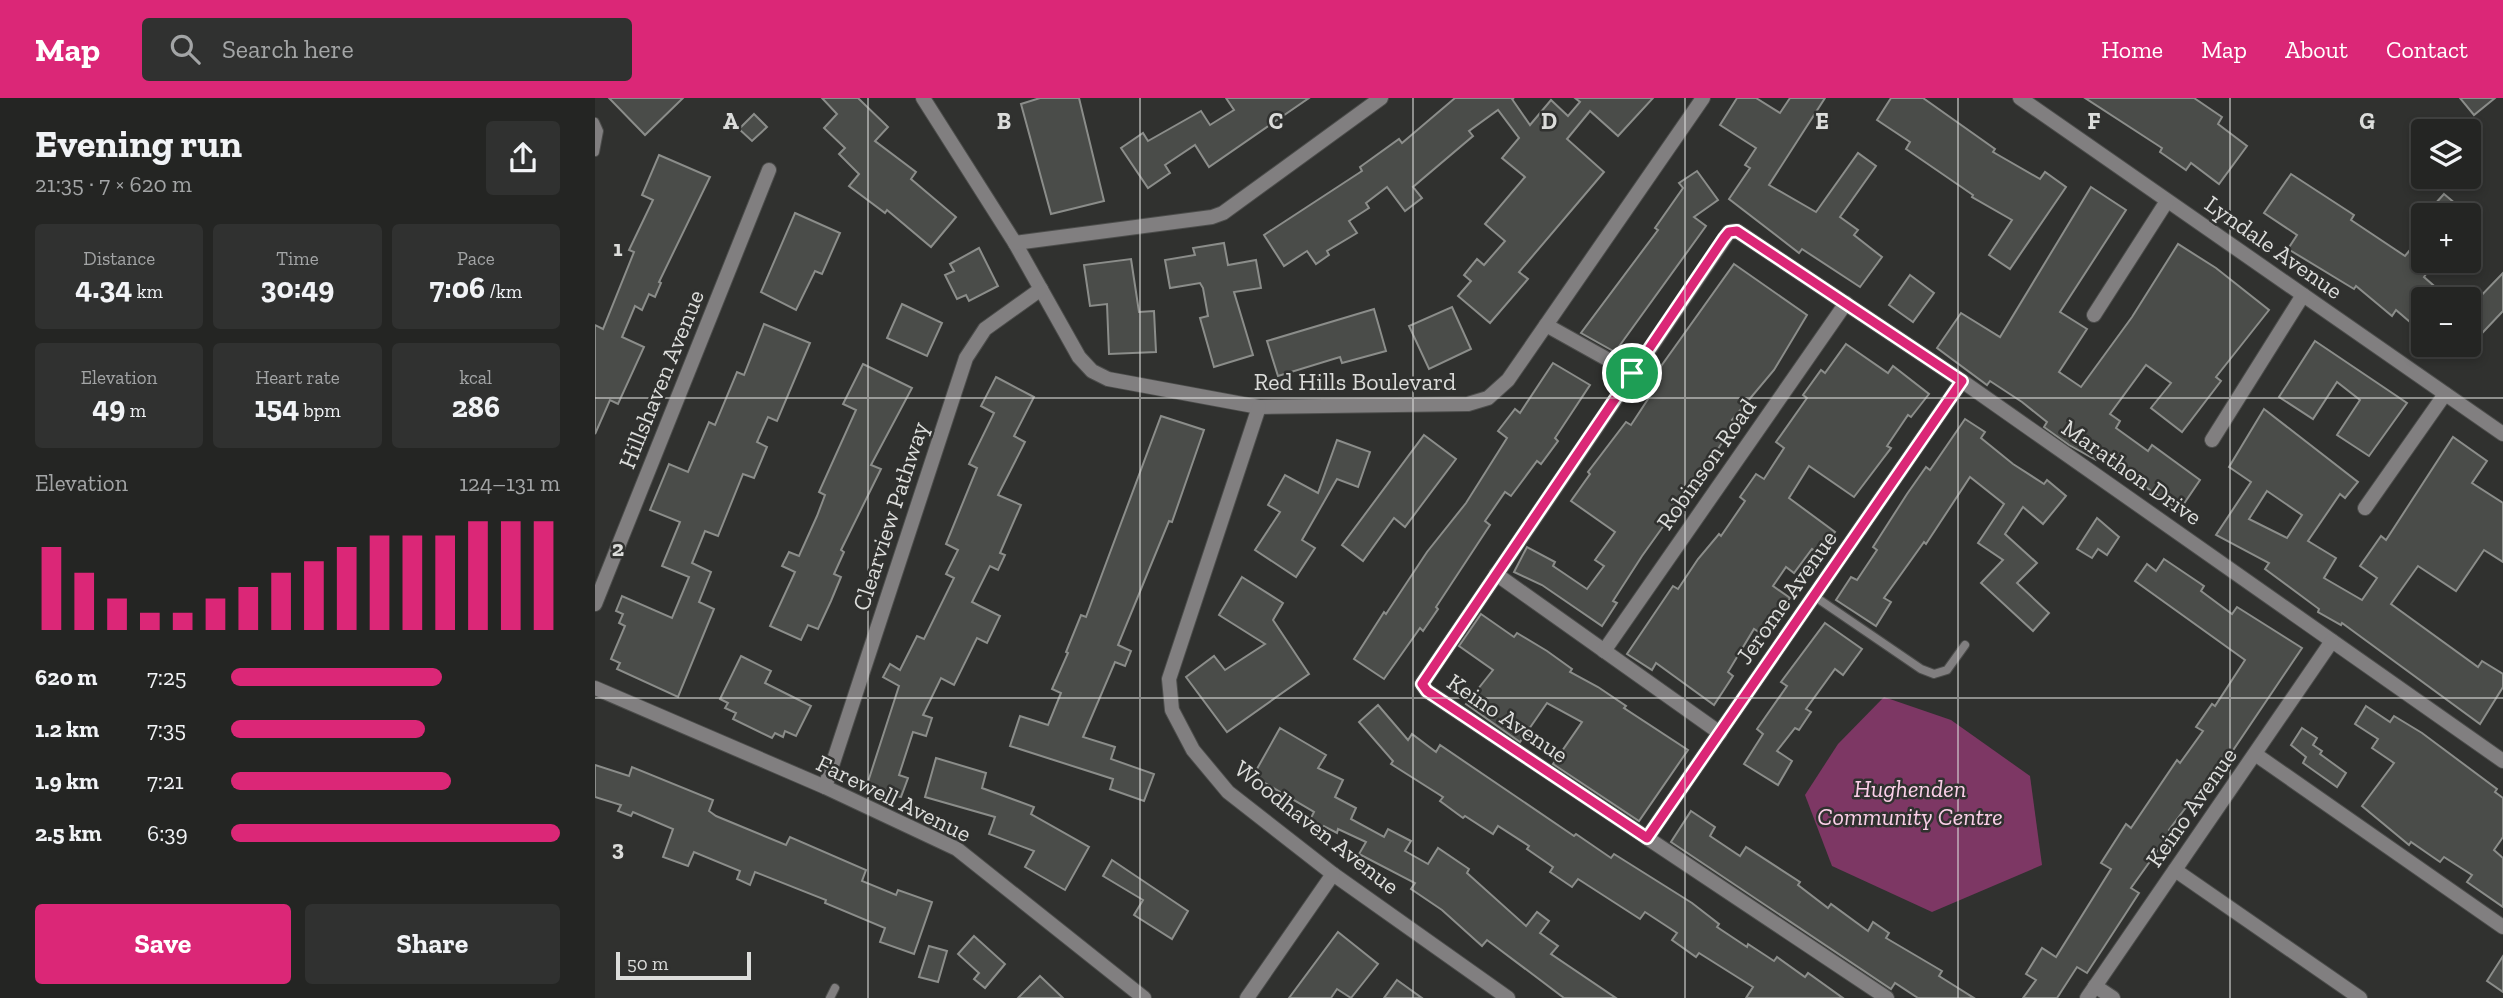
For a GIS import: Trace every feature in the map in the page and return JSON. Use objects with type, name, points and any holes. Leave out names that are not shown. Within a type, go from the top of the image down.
[{"type":"street","name":"Red Hills Boulevard","points":[[923,98],[1015,243],[1079,356],[1092,371],[1108,379],[1259,407],[1468,404],[1488,398],[1507,380],[1703,98]]},
{"type":"street","points":[[1015,243],[1212,217],[1223,213],[1381,98]]},
{"type":"street","name":"Lyndale Avenue","points":[[2020,98],[2503,434]]},
{"type":"street","name":"Hillshaven Avenue","points":[[595,604],[769,170]]},
{"type":"street","points":[[2094,314],[2167,201]]},
{"type":"street","name":"Marathon Drive","points":[[1729,232],[1737,231],[1962,381],[2503,761]]},
{"type":"street","name":"Keino Avenue","points":[[1729,232],[1422,684],[1427,691],[1887,998]]},
{"type":"street","name":"Clearview Pathway","points":[[825,788],[966,358],[985,329],[1041,289]]},
{"type":"street","points":[[2212,440],[2303,295]]},
{"type":"street","name":"Robinson Road","points":[[1604,651],[1846,303]]},
{"type":"street","points":[[1546,325],[1632,373]]},
{"type":"street","name":"Jerome Avenue","points":[[1647,838],[1962,381]]},
{"type":"street","points":[[2365,508],[2445,394]]},
{"type":"street","name":"Woodhaven Avenue","points":[[1259,407],[1169,679],[1172,710],[1193,750],[1228,792],[1333,874],[1508,998]]},
{"type":"street","points":[[1496,574],[1720,733]]},
{"type":"street","name":"Keino Avenue","points":[[2091,992],[2332,641]]},
{"type":"street","name":"Farewell Avenue","points":[[595,688],[957,849],[1144,998]]},
{"type":"street","points":[[2255,754],[2503,928]]},
{"type":"street","points":[[2175,870],[2360,998]]},
{"type":"street","points":[[1247,998],[1333,874]]},
{"type":"street","points":[[2091,992],[2113,998]]},
{"type":"lane","points":[[595,122],[599,131],[595,152]]},
{"type":"lane","points":[[1814,596],[1921,669],[1934,674],[1947,670],[1965,645]]},
{"type":"lane","points":[[830,998],[835,988]]},
{"type":"green space","name":"Hughenden Community Centre","points":[[1884,697],[1951,720],[2030,776],[2042,865],[1932,912],[1832,866],[1805,795],[1838,744]]},
{"type":"building","points":[[609,98],[683,98],[645,135]]},
{"type":"building","points":[[822,98],[858,98],[888,127],[875,141],[916,172],[911,179],[956,217],[931,247],[887,210],[885,213],[849,186],[859,174],[839,154],[845,148],[824,128],[837,114]]},
{"type":"building","points":[[1040,98],[1079,98],[1104,201],[1051,214],[1021,104]]},
{"type":"building","points":[[1226,98],[1309,98],[1209,167],[1195,145],[1165,165],[1170,173],[1148,188],[1121,148],[1143,133],[1148,141],[1201,111],[1210,125],[1234,110]]},
{"type":"building","points":[[1455,98],[1514,98],[1512,99],[1530,125],[1551,100],[1568,116],[1580,102],[1575,98],[1653,98],[1618,136],[1590,111],[1567,139],[1604,172],[1519,272],[1528,279],[1490,323],[1458,296],[1471,281],[1464,275],[1477,259],[1484,265],[1505,241],[1485,224],[1525,177],[1502,158],[1519,138],[1498,110],[1469,131],[1473,136],[1413,187],[1422,198],[1405,211],[1387,187],[1366,203],[1369,208],[1349,221],[1357,233],[1327,251],[1329,255],[1316,264],[1307,251],[1284,266],[1264,235],[1362,171],[1360,167],[1399,139],[1402,143]]},
{"type":"building","points":[[1737,98],[1756,98],[1780,113],[1790,98],[1825,98],[1769,185],[1816,212],[1858,153],[1876,166],[1840,217],[1858,230],[1854,235],[1882,257],[1860,287],[1802,249],[1799,253],[1729,199],[1750,168],[1745,165],[1756,148],[1720,125]]},
{"type":"building","points":[[1891,98],[1923,98],[1995,149],[1993,152],[2040,179],[2045,172],[2066,187],[2010,269],[1989,255],[2012,220],[1972,197],[1973,195],[1906,149],[1910,142],[1877,120]]},
{"type":"building","points":[[2085,98],[2194,98],[2222,117],[2218,124],[2247,146],[2219,184],[2191,163],[2186,170],[2160,152],[2162,148]]},
{"type":"building","points":[[2460,98],[2495,98],[2474,115]]},
{"type":"building","points":[[754,114],[767,127],[752,141],[739,129]]},
{"type":"building","points":[[659,155],[710,177],[659,282],[661,283],[655,297],[649,294],[642,310],[635,306],[622,337],[644,347],[618,404],[610,400],[595,434],[595,325],[603,329],[634,252],[629,250],[653,200],[642,195]]},
{"type":"building","points":[[1697,171],[1718,200],[1694,217],[1706,226],[1615,352],[1581,333],[1658,230],[1655,228],[1683,188],[1679,183]]},
{"type":"building","points":[[2291,174],[2354,215],[2351,220],[2405,256],[2410,250],[2411,273],[2427,273],[2424,277],[2435,287],[2411,287],[2411,323],[2396,310],[2392,316],[2356,286],[2354,289],[2288,249],[2297,235],[2264,213]]},
{"type":"building","points":[[2091,187],[2126,210],[2060,312],[2087,329],[2059,372],[2081,387],[2132,317],[2178,244],[2216,268],[2269,310],[2216,377],[2221,381],[2182,432],[2151,408],[2171,383],[2146,365],[2110,414],[2120,421],[2116,428],[2148,451],[2152,445],[2200,480],[2179,511],[2100,454],[2096,460],[2069,445],[2044,427],[2047,422],[2022,402],[1990,381],[1987,385],[1937,348],[1961,313],[2000,337]]},
{"type":"building","points":[[2444,194],[2455,203],[2436,203]]},
{"type":"building","points":[[795,213],[840,233],[822,274],[815,271],[796,310],[761,292]]},
{"type":"building","points":[[1224,243],[1228,265],[1256,260],[1261,288],[1234,292],[1253,355],[1214,367],[1200,318],[1208,316],[1203,288],[1200,283],[1170,288],[1165,260],[1195,255],[1193,248]]},
{"type":"building","points":[[979,248],[998,286],[969,301],[966,295],[957,299],[945,275],[954,271],[950,264]]},
{"type":"building","points":[[1131,259],[1139,312],[1154,311],[1156,352],[1109,354],[1107,304],[1090,306],[1084,265]]},
{"type":"building","points":[[1734,264],[1807,315],[1774,370],[1732,420],[1735,423],[1716,452],[1720,455],[1706,477],[1702,474],[1683,506],[1670,523],[1667,521],[1642,556],[1613,601],[1617,603],[1602,626],[1542,585],[1514,572],[1527,547],[1555,562],[1553,566],[1587,589],[1604,566],[1595,560],[1615,532],[1571,501],[1590,474],[1588,472],[1626,422],[1631,425],[1650,396],[1640,390],[1655,367],[1659,369]]},
{"type":"building","points":[[2503,273],[2503,311],[2481,334],[2481,296]]},
{"type":"building","points":[[1910,275],[1934,293],[1913,322],[1889,305]]},
{"type":"building","points":[[902,304],[942,323],[927,356],[887,338]]},
{"type":"building","points":[[1452,307],[1471,349],[1429,369],[1409,326]]},
{"type":"building","points":[[1374,309],[1386,351],[1342,363],[1340,357],[1278,376],[1267,341]]},
{"type":"building","points":[[764,324],[810,343],[777,421],[768,417],[757,442],[767,447],[754,478],[743,474],[718,536],[705,531],[692,563],[711,572],[699,602],[714,609],[678,697],[617,669],[620,663],[611,659],[625,626],[619,623],[623,614],[616,611],[622,596],[672,618],[689,577],[662,566],[680,522],[650,510],[669,464],[688,472],[709,422],[715,425],[737,372],[744,375]]},
{"type":"building","points":[[2315,341],[2407,403],[2369,456],[2337,435],[2360,400],[2337,382],[2313,419],[2279,397]]},
{"type":"building","points":[[1846,344],[1888,373],[1893,366],[1929,394],[1911,417],[1908,415],[1887,446],[1891,448],[1854,497],[1809,466],[1789,498],[1835,532],[1818,554],[1812,549],[1794,573],[1786,567],[1773,586],[1790,598],[1762,634],[1754,629],[1728,672],[1733,676],[1714,705],[1656,663],[1652,670],[1627,654],[1673,586],[1678,589],[1698,559],[1719,534],[1721,536],[1745,501],[1740,497],[1756,474],[1764,479],[1784,448],[1776,442],[1807,398],[1803,395],[1821,370],[1825,373]]},
{"type":"building","points":[[1553,363],[1590,385],[1555,438],[1558,441],[1541,464],[1537,461],[1511,496],[1505,492],[1485,521],[1490,525],[1436,607],[1438,609],[1423,631],[1420,628],[1384,679],[1354,659],[1427,552],[1466,503],[1507,438],[1498,431],[1515,409],[1520,413]]},
{"type":"building","points":[[863,364],[912,388],[871,465],[881,469],[841,550],[844,552],[834,574],[841,577],[831,601],[818,629],[808,625],[801,640],[770,626],[795,572],[782,566],[789,552],[799,556],[817,516],[825,495],[819,492],[856,410],[843,404]]},
{"type":"building","points":[[996,377],[1034,397],[1014,436],[1025,442],[998,495],[1021,505],[1000,553],[1005,555],[998,570],[990,566],[972,602],[1000,616],[987,643],[977,638],[954,685],[941,678],[923,715],[932,718],[926,736],[913,732],[899,775],[908,778],[901,797],[893,796],[866,788],[899,686],[883,677],[890,664],[900,670],[917,636],[924,639],[954,578],[946,574],[958,550],[946,544],[977,468],[969,464],[994,413],[981,406]]},
{"type":"building","points":[[2264,409],[2358,482],[2345,498],[2340,494],[2308,541],[2336,558],[2324,578],[2362,600],[2377,578],[2360,566],[2381,536],[2386,540],[2453,437],[2487,461],[2472,483],[2503,503],[2503,562],[2484,550],[2456,591],[2418,566],[2391,604],[2478,667],[2482,661],[2503,674],[2503,687],[2480,724],[2342,623],[2341,625],[2318,612],[2319,609],[2265,569],[2269,563],[2216,535],[2251,482],[2229,467]],"holes":[[[2267,491],[2302,515],[2287,538],[2249,519]]]},
{"type":"building","points":[[1161,416],[1204,430],[1172,522],[1169,521],[1118,645],[1131,651],[1125,666],[1115,662],[1083,737],[1115,747],[1111,759],[1154,774],[1144,801],[1110,789],[1113,779],[1010,746],[1020,716],[1048,725],[1061,693],[1052,689],[1081,615],[1086,617]]},
{"type":"building","points":[[1965,419],[1985,432],[1981,438],[2013,464],[2044,484],[2047,480],[2066,496],[2043,524],[2023,507],[2005,534],[2037,563],[2017,583],[2049,613],[2033,631],[1981,583],[2003,560],[1978,543],[2004,504],[1970,477],[1926,544],[1924,542],[1884,598],[1891,602],[1876,626],[1836,600],[1851,577],[1857,580],[1877,550],[1873,547],[1907,494],[1926,467],[1930,470]]},
{"type":"building","points":[[1424,435],[1456,459],[1405,527],[1394,518],[1363,561],[1342,545]]},
{"type":"building","points":[[1337,440],[1370,452],[1358,487],[1337,479],[1302,540],[1315,548],[1296,577],[1255,550],[1280,512],[1268,505],[1285,475],[1318,493]]},
{"type":"building","points":[[2097,518],[2119,537],[2107,555],[2098,549],[2092,558],[2077,549]]},
{"type":"building","points":[[2164,559],[2204,586],[2201,591],[2232,614],[2237,607],[2302,648],[2213,780],[2190,808],[2187,806],[2169,830],[2171,832],[2131,888],[2139,893],[2087,973],[2077,967],[2057,998],[2023,998],[2036,980],[2026,974],[2042,948],[2056,957],[2111,869],[2101,863],[2126,824],[2131,828],[2177,760],[2180,763],[2203,731],[2196,727],[2212,704],[2215,706],[2245,660],[2135,581],[2147,564],[2156,571]]},
{"type":"building","points":[[1242,577],[1283,603],[1273,620],[1309,674],[1227,732],[1186,677],[1214,656],[1225,670],[1265,644],[1219,615]]},
{"type":"building","points":[[1481,614],[1514,637],[1517,633],[1547,651],[1572,669],[1570,672],[1598,687],[1626,706],[1624,708],[1688,750],[1639,821],[1553,764],[1582,722],[1547,703],[1520,742],[1466,704],[1493,670],[1459,646]]},
{"type":"building","points":[[1825,623],[1862,649],[1843,675],[1835,669],[1806,709],[1811,712],[1799,730],[1795,728],[1777,751],[1792,761],[1778,785],[1744,764],[1763,734],[1757,729],[1787,686],[1781,682]]},
{"type":"building","points":[[741,656],[771,671],[765,683],[811,706],[796,736],[785,731],[783,737],[775,733],[772,738],[733,719],[736,713],[725,708],[728,703],[720,699]]},
{"type":"building","points":[[1378,705],[1408,740],[1412,734],[1436,752],[1440,745],[1574,836],[1576,834],[1611,858],[1614,854],[1692,903],[1719,924],[1717,927],[1747,947],[1748,944],[1774,961],[1777,957],[1805,977],[1808,973],[1843,998],[1746,998],[1753,987],[1699,953],[1696,957],[1672,940],[1677,933],[1645,912],[1640,919],[1578,879],[1572,887],[1550,872],[1553,867],[1527,849],[1529,846],[1498,826],[1493,834],[1465,816],[1463,818],[1440,801],[1443,797],[1391,764],[1393,761],[1359,722]]},
{"type":"building","points":[[2366,706],[2390,722],[2394,716],[2422,733],[2497,789],[2495,792],[2503,798],[2503,837],[2494,850],[2503,858],[2503,907],[2467,882],[2472,875],[2444,857],[2440,862],[2411,842],[2409,845],[2362,806],[2394,763],[2372,748],[2378,739],[2355,724]]},
{"type":"building","points":[[1280,728],[1326,755],[1318,768],[1343,780],[1335,797],[1356,808],[1351,819],[1384,837],[1388,829],[1411,841],[1405,851],[1428,864],[1438,848],[1469,869],[1467,873],[1526,926],[1537,912],[1549,921],[1540,933],[1558,946],[1551,954],[1616,998],[1564,998],[1487,940],[1482,946],[1442,910],[1411,889],[1415,883],[1359,854],[1366,842],[1338,829],[1337,833],[1324,826],[1322,830],[1308,824],[1314,812],[1253,776]]},
{"type":"building","points":[[2302,728],[2317,738],[2313,745],[2322,751],[2320,754],[2346,773],[2337,787],[2303,763],[2306,757],[2291,745]]},
{"type":"building","points":[[936,758],[986,773],[982,788],[1034,807],[1031,814],[1089,847],[1065,890],[1025,867],[1034,851],[989,834],[995,817],[925,797]]},
{"type":"building","points":[[595,765],[629,776],[632,767],[713,800],[709,811],[716,816],[786,845],[790,837],[866,870],[862,881],[896,895],[898,890],[932,902],[914,954],[880,942],[885,928],[825,903],[826,900],[755,872],[750,885],[737,879],[740,871],[694,852],[688,866],[663,857],[673,829],[633,812],[631,816],[618,811],[621,805],[595,797]]},
{"type":"building","points":[[1691,811],[1715,827],[1710,836],[1740,856],[1746,847],[1800,882],[1798,885],[1828,908],[1831,904],[1868,931],[1873,922],[1889,933],[1886,938],[1942,971],[1939,976],[1974,998],[1918,998],[1895,983],[1891,989],[1671,842]]},
{"type":"building","points":[[1112,860],[1188,911],[1172,939],[1134,915],[1143,900],[1103,876]]},
{"type":"building","points":[[1338,932],[1378,964],[1351,998],[1337,989],[1331,998],[1289,998]]},
{"type":"building","points":[[974,936],[1005,964],[985,988],[974,979],[979,973],[958,954]]},
{"type":"building","points":[[929,946],[947,951],[938,982],[919,977]]},
{"type":"building","points":[[2503,956],[2503,992],[2487,981]]},
{"type":"building","points":[[1040,976],[1063,998],[1018,998]]},
{"type":"building","points":[[1397,980],[1422,998],[1384,998]]},
{"type":"route","points":[[1737,231],[1962,381],[1647,838],[1427,691],[1422,684],[1632,373],[1724,238],[1729,232],[1737,231]]}]
